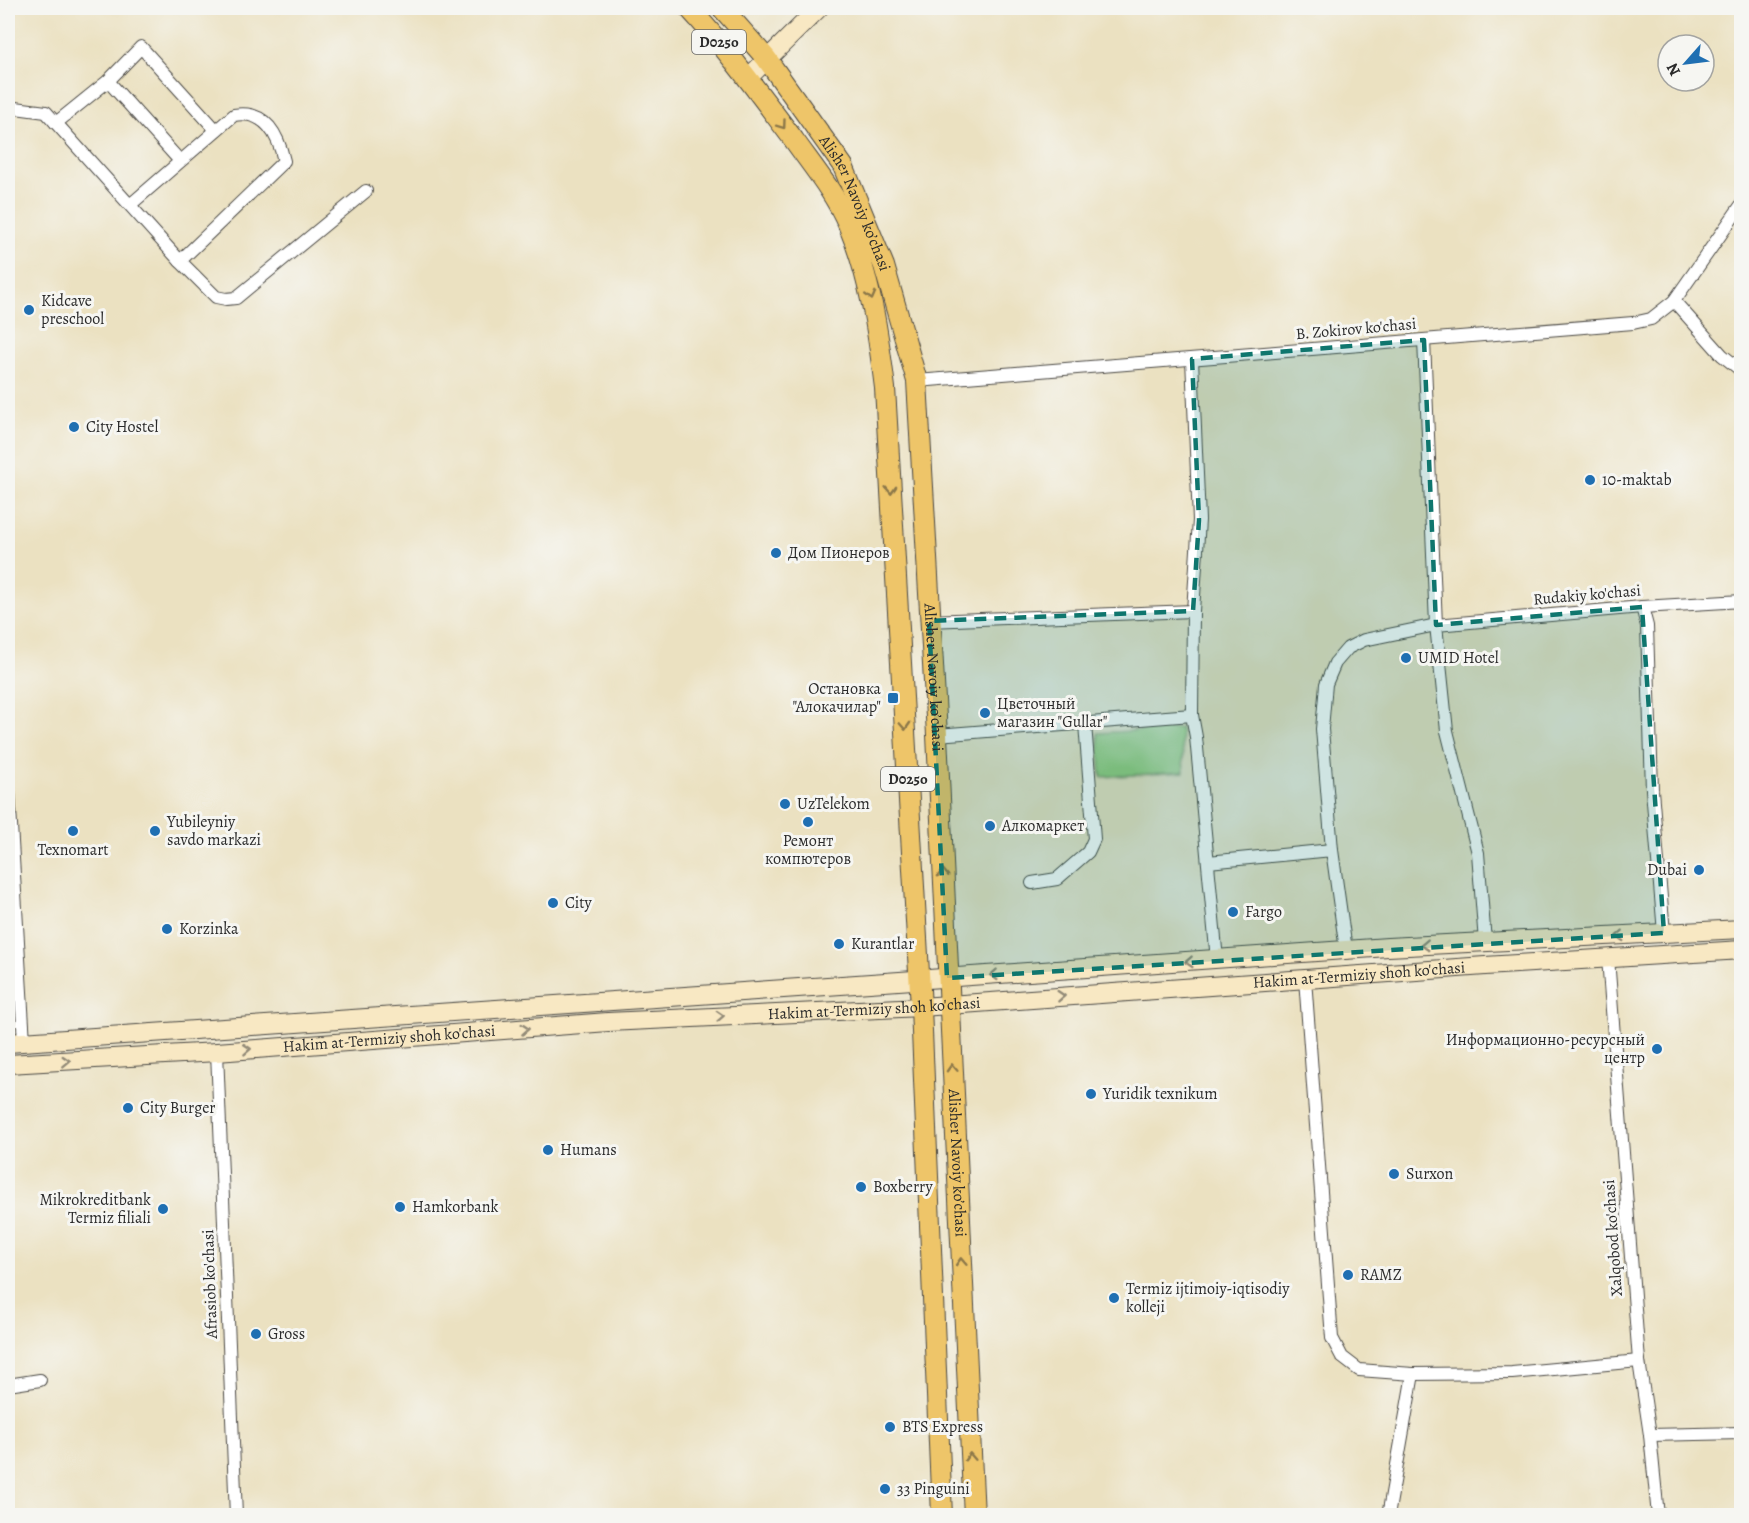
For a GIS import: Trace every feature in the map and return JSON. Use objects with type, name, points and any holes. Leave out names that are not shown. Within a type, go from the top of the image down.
[{"type":"main road","name":"D025o","points":[[689,8],[748,78]]},
{"type":"main road","name":"D025o","points":[[722,8],[766,58]]},
{"type":"main road","points":[[748,78],[819,8]]},
{"type":"main road","name":"Alisher Navoiy ko’chasi","points":[[766,58],[843,166],[884,266],[917,381],[937,735],[974,1515]]},
{"type":"main road","name":"Alisher Navoiy ko’chasi","points":[[748,78],[834,195],[848,224],[877,320],[886,406],[921,1007],[942,1515]]},
{"type":"main road","name":"Hakim at-Termiziy shoh ko'chasi","points":[[16,1042],[1346,950],[1742,929]]},
{"type":"main road","name":"Hakim at-Termiziy shoh ko'chasi","points":[[8,1064],[217,1052],[608,1022],[921,1007],[1742,950]]},
{"type":"main road","points":[[938,1412],[968,1410]]},
{"type":"street","points":[[56,123],[108,81],[141,47],[216,130]]},
{"type":"street","points":[[108,81],[180,161]]},
{"type":"street","points":[[8,107],[46,112],[180,261],[216,297],[237,298],[366,191]]},
{"type":"street","points":[[130,205],[234,115],[247,113],[258,116],[271,128],[281,146],[284,162],[180,261]]},
{"type":"street","name":"B. Zokirov ko'chasi","points":[[917,381],[1633,323],[1651,318],[1674,301],[1742,204]]},
{"type":"street","points":[[1674,301],[1722,355],[1742,371]]},
{"type":"street","points":[[1424,340],[1436,625],[1447,730],[1478,853],[1485,942]]},
{"type":"street","points":[[1192,359],[1199,520],[1193,611],[1192,715],[1217,960]]},
{"type":"street","name":"Rudakiy ko'chasi","points":[[1346,950],[1332,850],[1322,729],[1326,684],[1335,663],[1348,648],[1364,640],[1436,625],[1642,607],[1742,601]]},
{"type":"street","points":[[1642,607],[1647,626],[1652,790],[1664,933]]},
{"type":"street","points":[[929,621],[1193,611]]},
{"type":"street","points":[[937,735],[1192,715]]},
{"type":"street","points":[[1032,883],[1057,879],[1088,852],[1094,839],[1085,724]]},
{"type":"street","points":[[8,775],[16,1042]]},
{"type":"street","points":[[1208,862],[1332,850]]},
{"type":"street","name":"Xalqobod ko'chasi","points":[[1608,958],[1639,1360],[1658,1515]]},
{"type":"street","points":[[1305,979],[1332,1338],[1342,1357],[1359,1370],[1413,1374],[1512,1373],[1639,1360]]},
{"type":"street","name":"Afrasiob ko'chasi","points":[[217,1052],[236,1515]]},
{"type":"street","points":[[1388,1515],[1413,1374]]},
{"type":"street","points":[[8,1385],[40,1380]]},
{"type":"street","points":[[1650,1435],[1742,1433]]},
{"type":"highlighted area","points":[[1424,340],[1436,625],[1642,607],[1664,933],[947,978],[929,621],[1193,611],[1199,520],[1192,359]]},
{"type":"green space","points":[[1181,728],[1184,772],[1101,777],[1098,733]]},
{"type":"place","name":"Kidcave preschool","points":[[29,310]]},
{"type":"place","name":"City Hostel","points":[[74,427]]},
{"type":"place","name":"10-maktab","points":[[1590,480]]},
{"type":"place","name":"Дом Пионеров","points":[[776,553]]},
{"type":"place","name":"UMID Hotel","points":[[1406,658]]},
{"type":"place","name":"Остановка \"Алокачилар\"","points":[[893,698]]},
{"type":"place","name":"Цветочный магазин \"Gullar\"","points":[[985,713]]},
{"type":"place","name":"UzTelekom","points":[[785,804]]},
{"type":"place","name":"Ремонт компютеров","points":[[808,822]]},
{"type":"place","name":"Алкомаркет","points":[[990,826]]},
{"type":"place","name":"Texnomart","points":[[73,831]]},
{"type":"place","name":"Yubileyniy savdo markazi","points":[[155,831]]},
{"type":"place","name":"Dubai","points":[[1699,870]]},
{"type":"place","name":"City","points":[[553,903]]},
{"type":"place","name":"Fargo","points":[[1233,912]]},
{"type":"place","name":"Korzinka","points":[[167,929]]},
{"type":"place","name":"Kurantlar","points":[[839,944]]},
{"type":"place","name":"Информационно-ресурсный центр","points":[[1657,1049]]},
{"type":"place","name":"Yuridik texnikum","points":[[1091,1094]]},
{"type":"place","name":"City Burger","points":[[128,1108]]},
{"type":"place","name":"Humans","points":[[548,1150]]},
{"type":"place","name":"Surxon","points":[[1394,1174]]},
{"type":"place","name":"Boxberry","points":[[861,1187]]},
{"type":"place","name":"Hamkorbank","points":[[400,1207]]},
{"type":"place","name":"Mikrokreditbank Termiz filiali","points":[[163,1209]]},
{"type":"place","name":"RAMZ","points":[[1348,1275]]},
{"type":"place","name":"Termiz ijtimoiy-iqtisodiy kolleji","points":[[1114,1298]]},
{"type":"place","name":"Gross","points":[[256,1334]]},
{"type":"place","name":"BTS Express","points":[[890,1427]]},
{"type":"place","name":"33 Pinguini","points":[[885,1489]]}]
